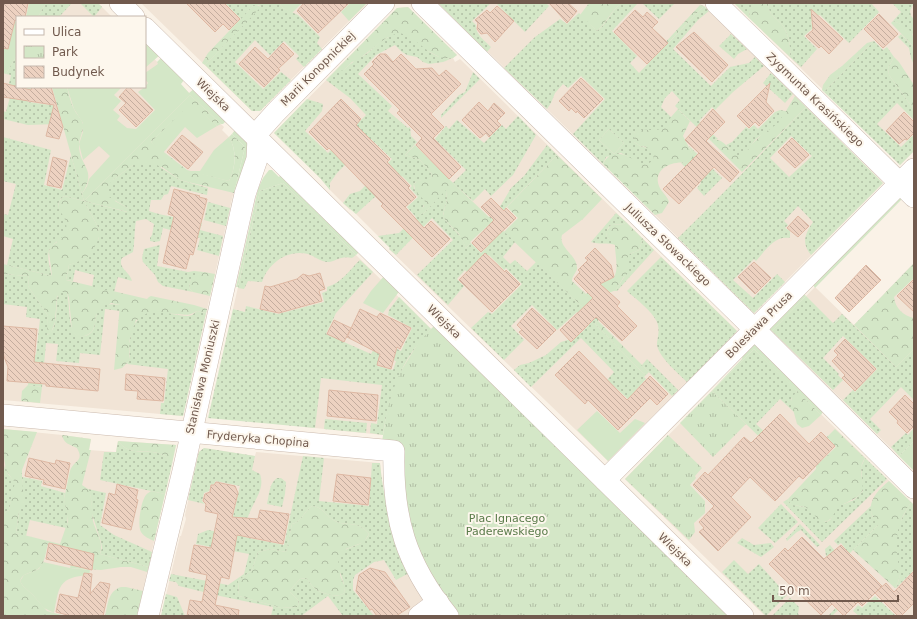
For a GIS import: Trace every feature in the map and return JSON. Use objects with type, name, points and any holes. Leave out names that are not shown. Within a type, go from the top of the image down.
[{"type":"street","points":[[120,3],[133,16]]},
{"type":"street","name":"Marii Konopnickiej","points":[[258,139],[259,131],[263,126],[384,3]]},
{"type":"street","name":"Juliusza Słowackiego","points":[[422,3],[914,488]]},
{"type":"street","name":"Zygmunta Krasińskiego","points":[[716,3],[909,183]]},
{"type":"street","name":"Wiejska","points":[[146,29],[743,616]]},
{"type":"street","name":"Stanisława Moniuszki","points":[[148,616],[183,471],[190,432],[245,194],[257,159],[258,139]]},
{"type":"street","name":"Bolesława Prusa","points":[[605,480],[755,330],[909,183]]},
{"type":"street","name":"Fryderyka Chopina","points":[[3,415],[394,451],[395,495],[403,536],[412,560],[443,609]]},
{"type":"street","points":[[419,616],[443,609]]},
{"type":"shaded area","points":[[3,3],[98,3],[111,16],[16,16],[16,88],[146,88],[146,51],[224,127],[222,130],[229,137],[232,134],[234,190],[183,416],[3,400]]},
{"type":"shaded area","points":[[141,3],[367,3],[260,111],[252,111]]},
{"type":"shaded area","points":[[438,3],[698,3],[704,6],[883,183],[754,313]]},
{"type":"shaded area","points":[[734,3],[914,3],[914,151],[900,165]]},
{"type":"shaded area","points":[[408,7],[457,55],[453,58],[455,62],[460,59],[737,331],[608,461],[389,249],[390,248],[274,133],[397,8]]},
{"type":"shaded area","points":[[283,183],[431,329],[387,409],[383,435],[305,427],[314,330],[233,309],[260,191]]},
{"type":"shaded area","points":[[914,263],[914,441],[899,456],[772,331],[815,287],[854,325]]},
{"type":"shaded area","points":[[754,349],[914,505],[914,616],[765,616],[625,479]]},
{"type":"shaded area","points":[[3,429],[91,439],[89,450],[116,452],[118,441],[176,445],[137,616],[3,616]]},
{"type":"shaded area","points":[[204,448],[255,456],[256,452],[380,463],[384,498],[409,573],[423,600],[422,607],[410,616],[161,616],[180,536],[186,519],[185,515],[199,452]]},
{"type":"green space","points":[[29,3],[46,3],[39,16],[26,16]]},
{"type":"green space","points":[[46,3],[72,3],[60,16],[39,16]]},
{"type":"green space","points":[[80,3],[98,3],[102,7],[95,16]]},
{"type":"green space","points":[[225,3],[279,3],[283,8],[298,15],[320,37],[317,43],[322,49],[304,67],[296,59],[299,56],[284,41],[270,55],[255,40],[235,62],[263,89],[281,72],[291,80],[260,111],[252,111],[205,65],[261,7],[259,5],[253,6],[241,19]]},
{"type":"green space","points":[[279,3],[302,3],[292,13],[283,8]]},
{"type":"green space","points":[[350,3],[367,3],[349,21],[341,12]]},
{"type":"green space","points":[[438,3],[491,3],[472,21],[476,25],[477,31],[483,40],[491,47],[487,52]]},
{"type":"green space","points":[[496,3],[546,3],[549,6],[525,32]]},
{"type":"green space","points":[[589,3],[622,3],[615,9],[597,31],[580,15]]},
{"type":"green space","points":[[622,3],[638,3],[612,31],[637,56],[630,63],[639,73],[704,6],[709,11],[698,20],[673,49],[711,86],[730,67],[749,63],[755,57],[764,66],[733,92],[715,110],[712,107],[699,121],[718,139],[711,141],[675,106],[680,100],[672,91],[665,98],[661,107],[671,117],[665,126],[656,130],[641,130],[634,133],[634,142],[640,146],[651,149],[654,153],[653,160],[647,165],[621,153],[606,157],[603,164],[573,134],[605,99],[581,76],[568,88],[563,84],[555,93],[547,109],[504,68],[535,37],[560,19],[567,24],[579,13],[597,31]],"holes":[[[609,129],[624,143],[614,154],[599,140]]]},
{"type":"green space","points":[[642,3],[675,3],[659,19]]},
{"type":"green space","points":[[734,3],[755,3],[749,11],[750,19]]},
{"type":"green space","points":[[755,3],[768,3],[770,12],[783,26],[789,41],[790,57],[750,19],[749,10]]},
{"type":"green space","points":[[768,3],[871,3],[879,12],[849,43],[820,15],[816,16],[811,22],[813,28],[804,36],[817,49],[801,67],[790,57],[790,45],[787,34],[783,26],[770,12]]},
{"type":"green space","points":[[892,3],[914,3],[910,11],[911,16],[914,19],[914,36],[905,27],[893,21],[901,12]]},
{"type":"green space","points":[[256,5],[262,7],[205,65],[202,63],[208,53],[253,6]]},
{"type":"green space","points":[[700,5],[704,6],[660,51],[661,47]]},
{"type":"green space","points":[[408,7],[457,55],[453,58],[441,58],[428,51],[388,37],[356,61],[352,62],[342,72],[338,68],[397,8]]},
{"type":"green space","points":[[15,21],[16,57],[6,74],[3,73],[3,47],[8,48]]},
{"type":"green space","points":[[893,21],[907,27],[912,32],[914,47],[891,23]]},
{"type":"green space","points":[[400,33],[414,40],[431,53],[445,58],[453,58],[443,62],[429,64],[423,62],[417,57],[407,55],[395,45],[376,55],[358,74],[392,106],[388,111],[408,128],[410,127],[411,136],[417,142],[405,155],[420,160],[432,174],[431,178],[415,183],[414,188],[425,201],[422,210],[417,216],[424,213],[446,190],[447,199],[443,215],[445,220],[461,237],[466,248],[471,243],[481,253],[489,245],[486,228],[493,221],[515,242],[503,257],[510,264],[515,260],[527,271],[536,262],[597,321],[595,324],[646,375],[644,377],[646,379],[628,399],[607,380],[614,372],[581,338],[531,387],[514,370],[520,365],[529,363],[546,355],[561,342],[571,339],[580,332],[581,333],[589,325],[577,312],[557,330],[532,305],[511,326],[524,340],[504,360],[471,328],[488,312],[492,314],[522,284],[506,268],[504,270],[489,255],[469,274],[465,270],[457,279],[464,286],[448,305],[417,275],[453,240],[432,218],[396,255],[389,249],[390,248],[378,236],[399,233],[416,217],[407,207],[418,197],[410,188],[412,186],[402,176],[389,186],[388,185],[356,214],[343,203],[350,194],[360,191],[392,159],[371,139],[337,173],[330,183],[330,190],[320,178],[274,133],[307,99],[323,104],[322,111],[305,131],[328,153],[366,115],[350,98],[326,80],[338,68],[342,71],[384,40]]},
{"type":"green space","points":[[731,34],[747,49],[738,54],[734,59],[719,46]]},
{"type":"green space","points":[[901,34],[914,47],[914,65],[909,48],[898,37]]},
{"type":"green space","points":[[146,40],[161,54],[146,67]]},
{"type":"green space","points":[[874,41],[824,92],[822,90],[823,85],[830,75],[867,43]]},
{"type":"green space","points":[[874,41],[883,50],[887,47],[894,57],[888,68],[889,75],[914,110],[914,120],[897,103],[877,124],[901,147],[912,136],[914,138],[914,151],[900,165],[824,92]]},
{"type":"green space","points":[[163,56],[184,80],[181,84],[189,93],[195,88],[227,120],[221,124],[190,95],[84,201],[82,194],[89,179],[110,156],[99,146],[83,160],[79,144],[83,132],[83,123],[74,109],[67,88],[121,88],[114,95],[121,101],[113,110],[120,116],[117,120],[127,128],[136,129],[155,110],[138,92],[146,88],[148,83],[146,80],[146,72],[158,64],[157,62]]},
{"type":"green space","points":[[16,57],[16,88],[31,88],[28,102],[57,106],[56,124],[28,125],[3,119],[3,111],[6,112],[10,97],[6,96],[11,75],[6,74]]},
{"type":"green space","points":[[894,57],[914,85],[914,110],[889,75],[888,68]]},
{"type":"green space","points":[[473,72],[480,79],[441,118],[441,115],[459,95],[465,92]]},
{"type":"green space","points":[[771,73],[793,94],[785,103],[763,83]]},
{"type":"green space","points":[[52,88],[67,88],[72,105],[82,120],[83,129],[79,145],[88,173],[88,179],[82,194]]},
{"type":"green space","points":[[190,95],[221,124],[217,126],[191,103],[151,142],[187,170],[229,181],[235,159],[232,142],[229,137],[232,134],[245,147],[234,193],[180,180],[162,167],[133,165],[113,180],[115,201],[128,208],[128,212],[84,201]]},
{"type":"green space","points":[[795,96],[806,107],[742,172],[711,141],[719,140],[730,149],[751,145],[786,111]]},
{"type":"green space","points":[[191,102],[217,126],[197,138],[185,127],[163,153],[151,142]]},
{"type":"green space","points":[[806,107],[883,183],[811,255],[806,246],[805,238],[813,222],[798,206],[784,221],[788,225],[785,228],[790,231],[790,237],[775,241],[756,261],[754,259],[733,280],[753,298],[777,274],[785,282],[754,313],[678,238]],"holes":[[[791,136],[812,156],[789,177],[770,158]]]},
{"type":"green space","points":[[678,109],[690,121],[683,136],[694,159],[690,164],[673,164],[662,169],[658,179],[659,186],[669,202],[662,213],[655,215],[603,164],[611,155],[621,154],[629,157],[647,147],[640,146],[634,142],[634,133],[639,129],[646,129],[671,117]]},
{"type":"green space","points":[[780,110],[786,111],[777,124],[756,139],[742,155],[737,155],[726,145],[732,142],[746,127],[749,129],[754,125],[758,129],[775,112]]},
{"type":"green space","points":[[518,116],[536,135],[513,175],[491,196],[485,189],[473,201],[453,183],[466,170],[435,139],[446,126],[449,129],[457,120],[484,143],[502,125],[506,129]]},
{"type":"green space","points":[[609,129],[624,143],[614,154],[599,140]]},
{"type":"green space","points":[[235,130],[250,146],[238,194],[234,193],[245,147],[232,134]]},
{"type":"green space","points":[[3,137],[51,150],[44,185],[62,190],[71,155],[84,201],[64,196],[60,200],[58,206],[65,219],[66,228],[63,236],[51,247],[48,254],[52,276],[7,265],[13,239],[3,236],[3,214],[8,215],[16,184],[3,181]]},
{"type":"green space","points":[[229,137],[232,142],[235,159],[229,181],[188,171],[200,171],[214,150]]},
{"type":"green space","points":[[415,145],[493,221],[470,242],[471,243],[466,248],[459,234],[443,216],[447,199],[446,191],[424,213],[416,217],[424,206],[415,190],[414,184],[417,181],[431,178],[432,174],[420,160],[405,155]]},
{"type":"green space","points":[[547,145],[557,155],[493,221],[489,217],[501,205],[511,188],[524,176]]},
{"type":"green space","points":[[689,146],[722,178],[704,196],[697,188],[701,183],[681,163],[689,163],[694,159]]},
{"type":"green space","points":[[557,155],[602,199],[583,219],[562,235],[563,244],[575,260],[576,264],[577,269],[572,281],[586,294],[603,279],[608,280],[614,277],[617,266],[615,245],[607,237],[606,232],[611,225],[624,224],[626,222],[643,239],[639,250],[630,254],[630,270],[628,274],[623,278],[616,290],[604,295],[602,316],[598,321],[649,372],[646,375],[595,324],[597,321],[504,232],[518,218],[507,207]]},
{"type":"green space","points":[[154,163],[180,180],[208,188],[207,195],[171,186],[168,194],[164,195],[161,200],[151,200],[149,211],[202,223],[200,230],[223,236],[219,256],[197,250],[200,238],[163,228],[160,241],[150,241],[154,224],[146,219],[136,221],[133,252],[122,258],[121,261],[122,267],[132,281],[118,277],[114,292],[92,287],[94,275],[75,270],[73,281],[66,280],[69,265],[85,259],[91,254],[99,238],[98,227],[84,201],[127,212],[128,208],[109,197],[106,190],[108,186],[113,180],[133,165]]},
{"type":"green space","points":[[269,170],[272,170],[279,177],[282,173],[361,250],[356,255],[283,183],[260,191],[238,287],[236,287],[258,189]]},
{"type":"green space","points":[[283,183],[356,255],[352,258],[348,257],[325,262],[308,254],[293,254],[274,263],[265,275],[262,282],[248,281],[244,289],[238,288],[260,191]]},
{"type":"green space","points":[[64,196],[84,201],[98,227],[98,241],[95,250],[89,257],[69,265],[66,280],[147,299],[151,296],[207,309],[206,313],[197,311],[190,314],[169,314],[136,320],[129,342],[129,361],[122,368],[114,370],[120,305],[111,303],[96,315],[94,328],[92,331],[87,335],[78,337],[72,331],[69,298],[67,293],[57,296],[55,322],[51,333],[46,335],[48,316],[28,286],[28,276],[3,274],[3,264],[52,276],[49,252],[51,246],[57,242],[63,217],[58,206],[60,201]]},
{"type":"green space","points":[[905,196],[815,288],[811,281],[890,200]]},
{"type":"green space","points":[[208,202],[230,208],[226,226],[204,220]]},
{"type":"green space","points":[[616,213],[626,222],[624,224],[611,225],[608,229],[607,237],[616,245],[591,242]]},
{"type":"green space","points":[[643,239],[654,250],[617,291],[612,291],[616,290],[629,270],[627,258],[630,254],[639,250]]},
{"type":"green space","points":[[160,245],[157,266],[188,272],[204,272],[191,278],[189,288],[193,292],[163,286],[158,282],[155,275],[143,262],[142,258],[144,249]]},
{"type":"green space","points":[[661,257],[737,331],[687,382],[660,353],[657,343],[657,322],[644,305],[627,291]]},
{"type":"green space","points":[[360,260],[373,272],[336,313],[326,334],[371,354],[379,340],[401,351],[412,328],[388,315],[389,310],[399,297],[431,329],[412,353],[398,378],[389,405],[383,435],[370,433],[371,423],[377,424],[382,385],[321,378],[315,428],[208,418],[233,309],[245,312],[246,306],[278,314],[324,302],[322,293],[327,291],[327,287],[341,279]],"holes":[[[379,356],[396,361],[393,370],[377,366]]]},
{"type":"green space","points":[[914,263],[914,278],[894,297],[898,308],[914,318],[914,349],[896,367],[854,325]]},
{"type":"green space","points":[[204,272],[215,274],[210,296],[193,292],[189,288],[191,277]]},
{"type":"green space","points":[[3,274],[28,276],[28,286],[48,316],[47,335],[54,327],[59,291],[67,293],[70,320],[74,333],[78,336],[90,334],[94,329],[96,317],[101,307],[108,304],[120,305],[120,311],[105,309],[100,355],[80,353],[79,363],[56,361],[58,344],[46,343],[42,387],[28,385],[30,360],[33,354],[36,355],[40,319],[26,317],[27,307],[3,304]]},
{"type":"green space","points":[[385,275],[401,289],[383,313],[363,303]]},
{"type":"green space","points":[[801,291],[806,296],[772,331],[767,327]]},
{"type":"green space","points":[[806,296],[833,323],[842,314],[896,367],[914,349],[914,400],[901,387],[870,419],[881,430],[877,434],[843,400],[853,390],[855,392],[877,369],[843,336],[823,358],[843,380],[833,390],[772,331]]},
{"type":"green space","points":[[197,311],[206,313],[183,416],[160,414],[161,403],[164,403],[168,369],[127,364],[132,331],[136,322],[141,316],[148,313],[155,312],[188,316]]},
{"type":"green space","name":"Plac Ignacego Paderewskiego","points":[[436,324],[733,616],[460,616],[420,562],[382,442],[387,409],[396,379],[420,340]]},
{"type":"green space","points":[[754,344],[758,345],[824,410],[821,415],[754,349],[700,403],[742,359],[743,349]]},
{"type":"green space","points":[[754,349],[797,391],[791,399],[795,413],[780,399],[756,424],[792,458],[787,464],[712,391]]},
{"type":"green space","points":[[647,359],[678,390],[672,396],[642,365]]},
{"type":"green space","points":[[28,385],[42,387],[40,403],[21,401],[22,391]]},
{"type":"green space","points":[[712,391],[746,424],[713,457],[680,423]]},
{"type":"green space","points":[[797,391],[821,415],[809,426],[802,428],[797,424],[791,402],[792,396]]},
{"type":"green space","points":[[597,411],[620,433],[635,419],[645,423],[608,461],[577,430]]},
{"type":"green space","points":[[325,419],[367,423],[366,433],[324,429]]},
{"type":"green space","points":[[914,428],[914,441],[899,456],[891,447],[906,433],[908,435]]},
{"type":"green space","points":[[3,429],[37,432],[22,470],[25,497],[23,506],[19,512],[16,533],[60,544],[68,521],[64,499],[70,471],[71,467],[80,456],[77,448],[69,445],[62,435],[91,439],[89,450],[91,450],[82,485],[90,492],[93,521],[101,545],[100,554],[149,567],[147,572],[131,567],[101,570],[70,568],[75,549],[48,543],[45,557],[40,567],[23,576],[20,581],[47,611],[65,616],[3,616],[3,514],[9,510],[14,482],[6,470],[3,452]]},
{"type":"green space","points":[[835,429],[865,458],[861,469],[864,488],[860,494],[842,505],[830,519],[821,522],[817,520],[808,509],[791,504],[788,499],[816,469],[816,466],[836,447],[827,437]]},
{"type":"green space","points":[[668,435],[702,468],[690,485],[705,501],[705,513],[694,523],[695,532],[689,540],[625,479]]},
{"type":"green space","points":[[118,441],[176,445],[172,464],[163,455],[151,452],[133,451],[123,446]]},
{"type":"green space","points":[[118,441],[123,446],[133,451],[157,453],[168,459],[172,464],[165,494],[100,480],[104,452],[116,452]]},
{"type":"green space","points":[[914,441],[914,471],[899,456]]},
{"type":"green space","points":[[204,448],[255,456],[252,470],[260,474],[261,484],[259,494],[252,507],[246,524],[244,537],[284,545],[303,456],[324,458],[319,501],[369,506],[372,463],[380,463],[387,505],[409,573],[396,580],[384,560],[374,562],[355,575],[353,580],[353,590],[374,616],[343,616],[328,596],[301,616],[271,616],[273,607],[179,586],[176,582],[169,581],[171,574],[228,585],[244,574],[249,554],[196,544],[198,534],[208,530],[229,534],[240,486],[216,481],[213,485],[211,484],[209,491],[204,493],[202,501],[205,504],[188,500],[199,452]],"holes":[[[312,506],[316,506],[335,521],[357,525],[369,534],[360,544],[347,549],[340,554],[339,570],[344,584],[344,593],[341,595],[333,595],[321,592],[314,588],[306,578],[300,579],[290,590],[290,592],[298,600],[299,604],[297,607],[281,608],[239,596],[238,581],[252,570],[258,552],[271,549],[286,552],[292,524],[301,519]]]},
{"type":"green space","points":[[865,458],[887,479],[822,542],[783,502],[788,499],[791,504],[809,509],[820,521],[826,522],[830,520],[841,505],[854,500],[863,491],[861,467]]},
{"type":"green space","points":[[5,465],[8,474],[15,482],[9,510],[3,514],[3,473]]},
{"type":"green space","points":[[22,477],[42,481],[41,486],[65,493],[64,497],[68,517],[66,528],[30,520],[26,536],[16,533],[19,512],[24,501]]},
{"type":"green space","points":[[277,478],[281,478],[286,482],[282,507],[267,504],[272,483]]},
{"type":"green space","points":[[889,481],[911,502],[901,522],[901,565],[900,574],[895,588],[853,550],[878,525],[871,512],[872,501],[879,490]]},
{"type":"green space","points":[[88,489],[106,493],[100,525],[114,535],[152,552],[149,567],[100,554],[102,548],[101,542],[92,514],[91,497]]},
{"type":"green space","points":[[151,491],[165,494],[154,541],[142,534],[139,524],[144,498],[146,494]]},
{"type":"green space","points":[[911,502],[914,505],[914,570],[895,588],[899,579],[897,550],[898,533],[902,519]]},
{"type":"green space","points":[[781,504],[798,522],[775,543],[758,528]]},
{"type":"green space","points":[[312,506],[316,506],[335,521],[357,525],[369,534],[364,542],[346,549],[340,575],[345,587],[344,593],[341,595],[333,595],[321,592],[314,588],[306,578],[300,579],[290,590],[290,592],[298,600],[299,604],[297,607],[281,608],[239,596],[238,581],[252,570],[258,552],[271,549],[286,552],[292,524],[301,519]]},
{"type":"green space","points":[[871,506],[872,516],[879,524],[840,563],[862,586],[832,616],[828,616],[855,588],[827,558],[825,549],[830,545],[840,557],[847,551],[841,543],[838,545],[834,541]]},
{"type":"green space","points":[[800,524],[820,545],[817,547],[801,530],[787,541],[786,539]]},
{"type":"green space","points":[[742,538],[754,545],[771,543],[774,547],[761,557],[737,543]]},
{"type":"green space","points":[[734,560],[748,574],[759,564],[787,595],[766,616],[722,572]]},
{"type":"green space","points":[[43,562],[70,568],[90,570],[89,575],[71,578],[62,585],[57,596],[54,613],[44,608],[20,581],[24,575],[39,569]]},
{"type":"green space","points":[[121,587],[143,591],[137,616],[105,616],[111,595]]},
{"type":"green space","points":[[166,594],[177,597],[185,616],[161,616]]},
{"type":"green space","points":[[875,596],[896,616],[859,616],[853,611],[858,605],[862,608]]},
{"type":"green space","points":[[790,598],[799,607],[798,614],[800,616],[772,616]]},
{"type":"building","points":[[3,3],[28,3],[25,16],[16,16],[8,49],[3,48]]},
{"type":"building","points":[[186,3],[224,3],[240,19],[229,30],[223,24],[215,32]]},
{"type":"building","points":[[304,3],[349,3],[318,33],[297,11]]},
{"type":"building","points":[[549,3],[568,3],[577,11],[567,23]]},
{"type":"building","points":[[497,6],[514,21],[495,42],[487,33],[481,34],[477,29],[478,23],[475,20],[487,10],[490,13]]},
{"type":"building","points":[[811,9],[843,39],[829,54],[821,46],[819,48],[806,36],[813,30]]},
{"type":"building","points":[[635,10],[643,17],[647,12],[658,22],[652,28],[668,43],[647,64],[614,32]]},
{"type":"building","points":[[879,14],[898,34],[883,48],[864,29]]},
{"type":"building","points":[[694,32],[728,65],[712,82],[676,47]]},
{"type":"building","points":[[283,43],[294,54],[278,69],[280,70],[264,87],[239,64],[255,47],[268,59]]},
{"type":"building","points":[[380,54],[386,54],[393,62],[401,54],[416,69],[432,68],[439,76],[446,70],[461,84],[431,114],[444,127],[433,138],[461,167],[449,179],[416,145],[422,138],[397,113],[400,110],[364,74],[374,64],[372,62]]},
{"type":"building","points":[[581,78],[603,99],[584,118],[577,111],[576,113],[571,108],[569,111],[559,101]]},
{"type":"building","points":[[3,83],[16,86],[16,88],[31,90],[32,88],[51,88],[63,127],[59,139],[46,136],[54,105],[3,97]]},
{"type":"building","points":[[770,83],[766,102],[774,111],[759,126],[755,122],[749,128],[737,116]]},
{"type":"building","points":[[127,88],[130,88],[153,110],[136,127],[119,110],[126,103],[119,97]]},
{"type":"building","points":[[341,99],[361,119],[356,125],[390,159],[387,162],[410,186],[408,188],[416,197],[405,207],[424,228],[431,221],[450,239],[432,257],[381,206],[383,204],[329,148],[327,150],[309,132]]},
{"type":"building","points":[[479,102],[488,111],[494,103],[505,113],[497,121],[501,125],[489,137],[486,133],[480,138],[462,120]]},
{"type":"building","points":[[713,109],[725,122],[706,141],[739,172],[730,182],[714,167],[679,204],[663,189],[699,153],[685,140]]},
{"type":"building","points":[[904,112],[914,122],[914,133],[907,140],[905,139],[899,144],[886,131]]},
{"type":"building","points":[[182,135],[203,152],[188,169],[167,152]]},
{"type":"building","points":[[792,138],[809,155],[795,168],[778,152]]},
{"type":"building","points":[[53,157],[67,161],[61,188],[47,185]]},
{"type":"building","points":[[174,189],[207,199],[193,255],[190,254],[186,269],[163,263],[174,216],[168,214]]},
{"type":"building","points":[[491,198],[504,211],[506,208],[516,218],[481,252],[472,243],[494,220],[481,207]]},
{"type":"building","points":[[798,216],[809,226],[798,237],[787,228]]},
{"type":"building","points":[[595,248],[611,265],[614,277],[600,284],[620,302],[617,306],[637,326],[622,341],[596,317],[571,342],[560,330],[593,298],[574,279],[580,272],[578,270],[588,260],[585,258]]},
{"type":"building","points":[[485,253],[520,284],[492,312],[459,280]]},
{"type":"building","points":[[754,262],[771,278],[755,294],[738,277]]},
{"type":"building","points":[[866,265],[881,280],[849,312],[835,298]]},
{"type":"building","points":[[320,273],[325,289],[319,291],[322,301],[279,313],[260,309],[265,286],[270,287],[297,279],[303,274],[309,276]]},
{"type":"building","points":[[914,279],[914,312],[897,296]]},
{"type":"building","points":[[532,308],[556,330],[537,349],[519,332],[522,330],[517,325]]},
{"type":"building","points":[[360,309],[377,317],[380,313],[411,328],[400,349],[397,347],[391,369],[377,365],[380,354],[347,337]]},
{"type":"building","points":[[334,320],[351,328],[344,342],[327,334]]},
{"type":"building","points":[[3,326],[37,329],[34,362],[100,369],[98,391],[46,386],[46,384],[7,381],[8,367],[3,354]]},
{"type":"building","points":[[845,339],[876,369],[855,391],[842,378],[845,375],[832,361],[838,355],[834,351]]},
{"type":"building","points":[[579,351],[627,400],[650,376],[668,394],[657,405],[650,398],[618,430],[588,400],[585,404],[555,375]]},
{"type":"building","points":[[126,374],[165,378],[163,401],[137,399],[138,391],[125,390]]},
{"type":"building","points":[[329,390],[378,395],[376,421],[327,416]]},
{"type":"building","points":[[905,395],[914,404],[914,426],[907,433],[889,412]]},
{"type":"building","points":[[780,414],[809,444],[821,432],[835,446],[803,479],[799,476],[775,501],[750,477],[731,497],[751,517],[718,551],[699,532],[704,528],[699,522],[714,506],[693,485],[705,472],[708,475],[744,437],[751,443]]},
{"type":"building","points":[[29,458],[55,464],[56,460],[70,463],[65,489],[43,484],[44,480],[25,476]]},
{"type":"building","points":[[337,474],[371,478],[368,505],[333,501]]},
{"type":"building","points":[[216,482],[235,486],[238,493],[232,517],[258,519],[260,510],[289,514],[283,544],[237,535],[229,579],[221,577],[215,605],[239,610],[238,616],[187,616],[190,600],[202,602],[207,575],[189,571],[194,545],[211,548],[218,514],[205,511],[206,504],[203,501],[205,494],[210,492],[211,485],[214,485]]},
{"type":"building","points":[[117,484],[138,490],[136,499],[138,500],[131,530],[102,523],[109,493],[115,495]]},
{"type":"building","points":[[802,537],[824,559],[841,545],[882,586],[862,606],[858,602],[844,616],[832,604],[821,615],[769,564],[785,548],[788,551]]},
{"type":"building","points":[[49,543],[94,554],[92,570],[46,559]]},
{"type":"building","points":[[370,568],[385,572],[410,607],[396,616],[377,616],[372,609],[370,610],[356,591],[359,575]]},
{"type":"building","points":[[914,571],[914,603],[901,616],[898,616],[875,593],[886,583],[894,592]]},
{"type":"building","points":[[84,573],[92,574],[90,594],[100,582],[110,584],[103,616],[71,616],[56,612],[60,594],[78,598]]}]
